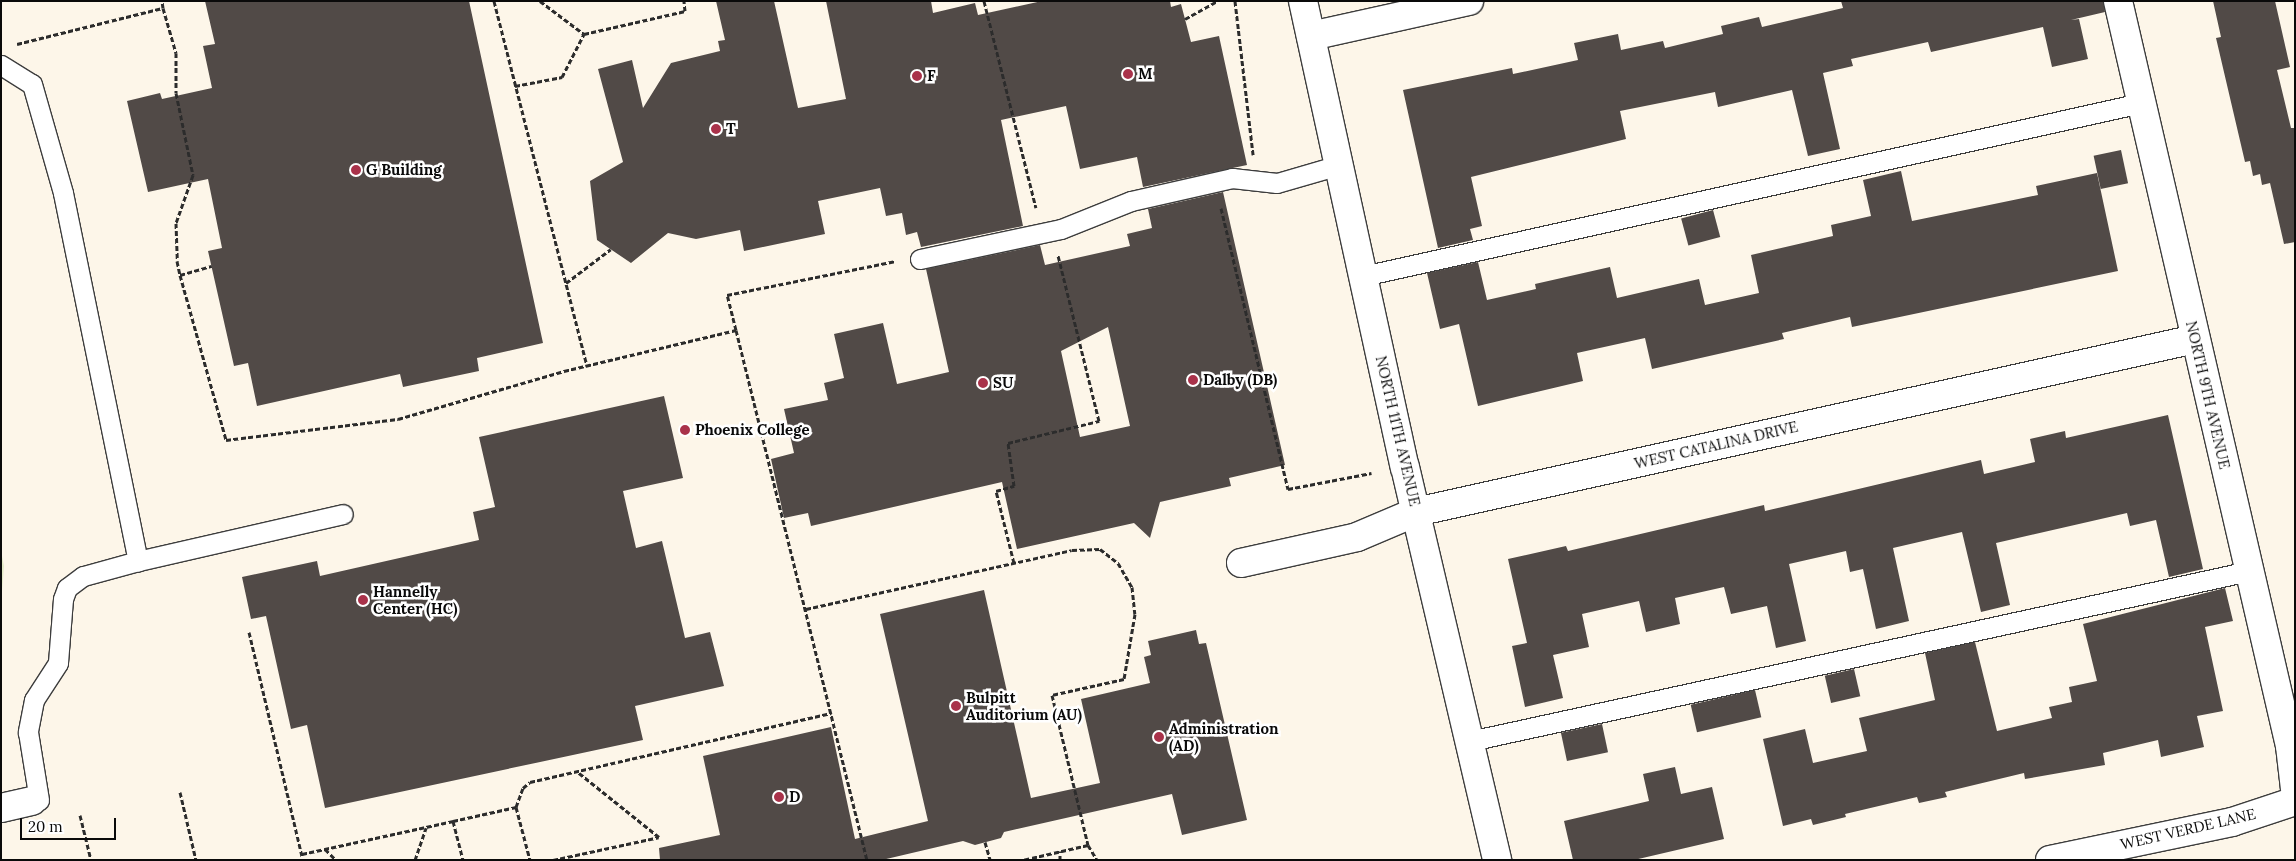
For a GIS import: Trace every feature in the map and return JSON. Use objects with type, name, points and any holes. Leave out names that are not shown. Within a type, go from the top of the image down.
[{"type":"street","name":"NORTH 11TH AVENUE","points":[[1303,1],[1416,512],[1496,860]]},
{"type":"street","points":[[1311,36],[1469,1]]},
{"type":"street","name":"NORTH 9TH AVENUE","points":[[2118,1],[2290,746],[2295,789]]},
{"type":"street","name":"WEST CATALINA DRIVE","points":[[1242,563],[1357,537],[1416,512],[2195,339]]},
{"type":"street","points":[[1,808],[35,801]]},
{"type":"street","name":"WEST VERDE LANE","points":[[2050,860],[2232,822],[2295,801]]},
{"type":"lane","points":[[1,64],[32,84],[60,184],[138,561]]},
{"type":"lane","points":[[1363,276],[2141,102]]},
{"type":"lane","points":[[913,259],[1047,232],[1131,201],[1232,178],[1276,183],[1339,166]]},
{"type":"lane","points":[[35,801],[28,732],[34,700],[58,663],[63,599],[67,588],[83,576],[138,561],[343,514]]},
{"type":"lane","points":[[1470,741],[2249,571]]},
{"type":"path","points":[[162,1],[176,53],[176,93],[193,175],[176,223],[180,275],[226,440],[398,419],[587,366],[736,330]]},
{"type":"path","points":[[494,1],[587,366]]},
{"type":"path","points":[[540,1],[584,34],[685,11],[684,1]]},
{"type":"path","points":[[984,1],[1100,421],[1008,443],[1014,486],[996,491],[1014,562]]},
{"type":"path","points":[[1185,19],[1210,3],[1217,1]]},
{"type":"path","points":[[1235,1],[1256,181]]},
{"type":"path","points":[[11,45],[163,8]]},
{"type":"path","points":[[515,86],[562,77],[584,34]]},
{"type":"path","points":[[1221,204],[1288,489],[1371,473]]},
{"type":"path","points":[[566,283],[611,250]]},
{"type":"path","points":[[867,860],[727,295],[913,259]]},
{"type":"path","points":[[180,275],[212,266]]},
{"type":"path","points":[[806,609],[1072,550],[1100,549],[1118,563],[1132,587],[1135,614],[1124,679],[1052,695],[1088,845],[1097,860]]},
{"type":"path","points":[[249,632],[303,860]]},
{"type":"path","points":[[530,860],[516,807],[523,788],[530,782],[831,713]]},
{"type":"path","points":[[553,860],[659,837],[577,771]]},
{"type":"path","points":[[180,792],[196,860]]},
{"type":"path","points":[[302,854],[516,807]]},
{"type":"path","points":[[80,815],[91,860]]},
{"type":"path","points":[[453,821],[463,860]]},
{"type":"path","points":[[415,860],[426,828]]},
{"type":"path","points":[[986,842],[990,860]]},
{"type":"path","points":[[1023,860],[1088,845]]},
{"type":"path","points":[[324,849],[336,860]]},
{"type":"path","points":[[1060,851],[1060,860]]},
{"type":"green space","points":[[1,551],[4,566],[1,604]]},
{"type":"building","name":"G Building","points":[[205,1],[469,1],[543,343],[477,358],[479,371],[403,387],[400,374],[257,406],[248,363],[234,366],[208,251],[222,248],[208,179],[148,192],[127,101],[160,93],[162,99],[212,88],[203,46],[215,44]]},
{"type":"building","points":[[716,1],[774,1],[798,108],[846,99],[826,1],[931,1],[933,13],[975,3],[978,15],[1042,1],[1170,1],[1171,7],[1181,4],[1191,42],[1219,36],[1247,165],[1143,187],[1137,157],[1080,169],[1066,106],[1001,120],[1023,226],[921,247],[917,232],[906,235],[902,213],[886,216],[880,188],[818,201],[825,234],[744,251],[740,230],[696,239],[668,233],[631,263],[597,240],[590,181],[623,162],[598,69],[632,60],[643,108],[671,63],[720,51],[718,41],[725,40]]},
{"type":"building","points":[[1841,1],[2103,1],[2105,12],[2071,20],[2079,19],[2088,59],[2052,67],[2043,27],[1931,52],[1928,42],[1851,59],[1853,66],[1823,73],[1840,149],[1808,156],[1792,90],[1718,107],[1715,92],[1620,111],[1626,139],[1471,177],[1482,226],[1470,229],[1473,240],[1438,248],[1403,90],[1512,68],[1513,74],[1578,60],[1574,43],[1618,34],[1621,50],[1663,41],[1665,48],[1723,34],[1721,26],[1759,17],[1762,27],[1843,8]]},
{"type":"building","points":[[2213,1],[2275,1],[2290,67],[2277,70],[2291,128],[2295,128],[2295,242],[2284,244],[2270,183],[2262,185],[2260,174],[2253,176],[2250,161],[2245,162],[2216,38],[2221,37]]},
{"type":"building","points":[[2121,150],[2128,183],[2101,189],[2094,156]]},
{"type":"building","points":[[1901,171],[1912,221],[2038,195],[2036,186],[2097,173],[2118,271],[1852,327],[1850,317],[1782,333],[1784,339],[1652,369],[1645,338],[1577,353],[1583,381],[1478,406],[1459,324],[1440,329],[1427,273],[1478,262],[1487,300],[1536,289],[1535,284],[1610,267],[1617,298],[1699,279],[1705,305],[1759,293],[1751,255],[1833,236],[1831,225],[1871,216],[1863,180]]},
{"type":"building","points":[[1223,192],[1285,465],[1229,478],[1231,486],[1160,502],[1150,538],[1134,523],[1017,549],[1002,482],[811,526],[808,513],[784,518],[771,459],[794,453],[784,409],[828,400],[824,383],[844,378],[834,334],[883,323],[897,384],[949,372],[926,269],[1040,245],[1045,265],[1130,246],[1127,234],[1152,228],[1148,209]],"holes":[[[1108,327],[1130,426],[1080,437],[1061,351]]]},
{"type":"building","points":[[1713,210],[1720,237],[1688,246],[1681,219]]},
{"type":"building","name":"Hannelly Center (HC)","points":[[664,396],[683,478],[623,491],[636,548],[662,541],[685,638],[710,632],[724,686],[635,706],[643,740],[325,808],[307,725],[291,729],[266,616],[251,619],[242,577],[317,561],[320,576],[479,540],[473,512],[495,507],[479,437]]},
{"type":"building","points":[[2168,415],[2203,569],[2169,577],[2156,520],[2130,526],[2127,513],[1996,543],[2010,605],[1981,612],[1962,532],[1893,548],[1909,621],[1876,629],[1863,569],[1850,572],[1846,551],[1789,564],[1806,641],[1776,648],[1767,606],[1731,614],[1724,587],[1675,598],[1680,624],[1646,632],[1639,601],[1582,614],[1589,647],[1553,655],[1563,698],[1525,707],[1512,646],[1527,643],[1508,559],[1566,546],[1568,551],[1764,505],[1765,511],[1981,460],[1984,474],[2035,462],[2030,439],[2065,431],[2066,438]]},
{"type":"building","points":[[2225,588],[2233,621],[2205,627],[2223,711],[2197,716],[2204,747],[2161,757],[2158,740],[2103,753],[2105,765],[2025,779],[2024,773],[1945,792],[1947,797],[1919,803],[1917,797],[1845,814],[1846,817],[1813,825],[1811,819],[1783,826],[1763,739],[1805,729],[1813,763],[1867,751],[1859,718],[1935,700],[1925,653],[1975,642],[1997,731],[2052,718],[2049,707],[2072,702],[2069,687],[2097,681],[2083,624]]},
{"type":"building","points":[[984,590],[1031,798],[1100,783],[1081,699],[1150,683],[1144,657],[1151,655],[1148,641],[1196,630],[1199,644],[1206,643],[1247,820],[1182,835],[1172,794],[1004,832],[1001,838],[975,845],[963,841],[882,860],[660,860],[659,848],[720,835],[703,756],[831,727],[855,839],[928,821],[880,614]]},
{"type":"building","points":[[1854,669],[1860,696],[1831,703],[1825,676]]},
{"type":"building","points":[[1755,690],[1761,717],[1697,732],[1691,705]]},
{"type":"building","points":[[1602,724],[1608,752],[1567,761],[1561,733]]},
{"type":"building","points":[[1675,767],[1681,794],[1712,787],[1724,839],[1634,860],[1573,860],[1564,821],[1649,801],[1643,774]]},
{"type":"place","name":"M","points":[[1128,74]]},
{"type":"place","name":"F","points":[[917,76]]},
{"type":"place","name":"T","points":[[716,129]]},
{"type":"place","name":"G Building","points":[[356,170]]},
{"type":"place","name":"Dalby (DB)","points":[[1193,380]]},
{"type":"place","name":"SU","points":[[983,383]]},
{"type":"place","name":"Phoenix College","points":[[685,430]]},
{"type":"place","name":"Hannelly Center (HC)","points":[[363,600]]},
{"type":"place","name":"Bulpitt Auditorium (AU)","points":[[956,706]]},
{"type":"place","name":"Administration (AD)","points":[[1159,737]]},
{"type":"place","name":"D","points":[[779,797]]}]
